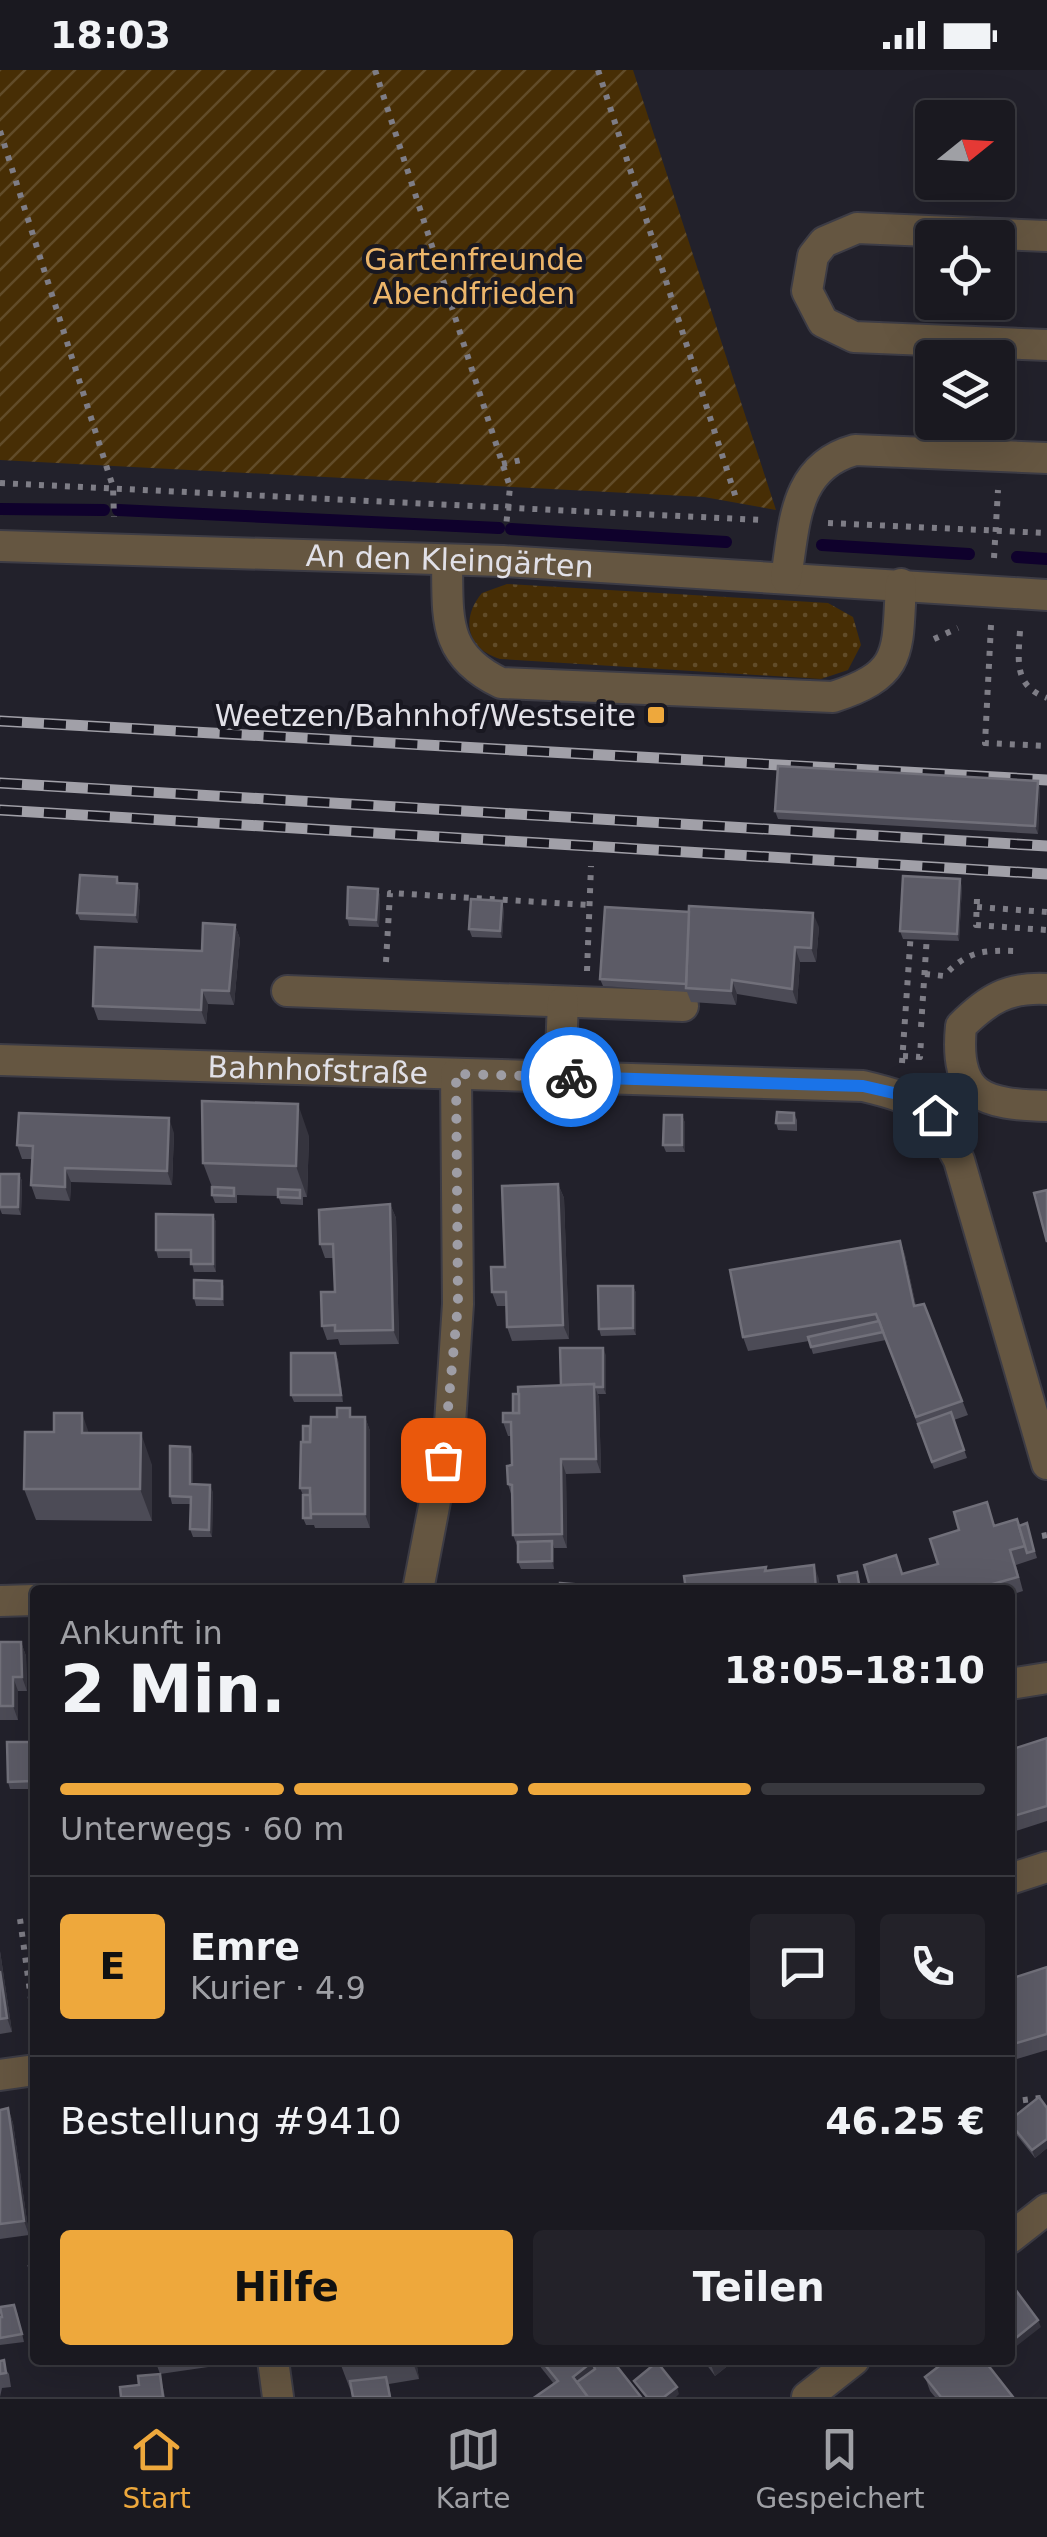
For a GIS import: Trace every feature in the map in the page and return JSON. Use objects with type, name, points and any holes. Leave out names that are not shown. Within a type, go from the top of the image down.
[{"type":"street","points":[[1047,236],[857,228],[824,242],[807,274],[807,291],[822,322],[854,337],[1047,345]]},
{"type":"street","points":[[786,578],[797,504],[811,474],[839,455],[855,450],[1047,458]]},
{"type":"street","name":"An den Kleingärten","points":[[0,546],[503,561],[1047,595]]},
{"type":"street","points":[[447,560],[448,614],[455,643],[472,670],[501,683],[832,697],[872,684],[891,664],[901,584]]},
{"type":"street","points":[[1047,989],[1017,987],[985,1002],[960,1026],[958,1060],[969,1084],[997,1104],[1047,1106]]},
{"type":"street","points":[[287,991],[683,1006]]},
{"type":"street","points":[[560,1077],[563,1002]]},
{"type":"street","name":"Bahnhofstraße","points":[[0,1060],[863,1086],[898,1094],[935,1115]]},
{"type":"street","points":[[419,1585],[450,1422],[458,1304],[456,1074]]},
{"type":"street","points":[[969,1084],[935,1115],[959,1160],[1047,1464]]},
{"type":"street","points":[[0,1601],[30,1600]]},
{"type":"street","points":[[1015,1683],[1047,1678]]},
{"type":"street","points":[[1015,1877],[1047,1867]]},
{"type":"street","points":[[0,2075],[30,2071]]},
{"type":"street","points":[[1015,2234],[1047,2209]]},
{"type":"street","points":[[274,2365],[278,2397]]},
{"type":"street","points":[[807,2397],[848,2365]]},
{"type":"path","points":[[375,70],[510,487],[503,561]]},
{"type":"path","points":[[598,70],[736,498]]},
{"type":"path","points":[[0,131],[113,487],[114,549]]},
{"type":"path","points":[[502,464],[526,460]]},
{"type":"path","points":[[0,483],[1047,534]]},
{"type":"path","points":[[991,629],[986,742],[1047,746]]},
{"type":"path","points":[[1020,631],[1020,678],[1031,692],[1047,698]]},
{"type":"path","points":[[385,994],[390,894],[589,905]]},
{"type":"path","points":[[1047,912],[977,903],[976,925],[1047,930]]},
{"type":"path","points":[[898,1094],[912,922]]},
{"type":"path","points":[[902,1056],[920,1057],[928,922]]},
{"type":"path","points":[[926,974],[944,976],[961,958],[981,950],[1030,952]]},
{"type":"path","points":[[20,1919],[30,1992]]},
{"type":"path","points":[[1015,2101],[1047,2097]]},
{"type":"green space","name":"Gartenfreunde Abendfrieden","points":[[0,70],[633,70],[776,510],[704,497],[0,460]]},
{"type":"green space","points":[[507,584],[828,603],[853,617],[861,645],[848,670],[821,679],[500,659],[480,648],[469,623],[482,593]]},
{"type":"building","points":[[778,766],[1038,781],[1035,826],[775,811]]},
{"type":"building","points":[[80,875],[117,877],[117,883],[137,884],[135,915],[77,913]]},
{"type":"building","points":[[903,876],[960,879],[957,934],[900,931]]},
{"type":"building","points":[[348,887],[378,889],[376,920],[347,918]]},
{"type":"building","points":[[471,899],[502,901],[500,931],[469,929]]},
{"type":"building","points":[[689,906],[813,913],[811,948],[795,947],[792,989],[732,980],[731,991],[686,988]]},
{"type":"building","points":[[605,907],[689,912],[686,984],[600,979]]},
{"type":"building","points":[[203,923],[235,925],[229,991],[202,990],[201,1010],[93,1006],[95,947],[202,951]]},
{"type":"building","points":[[202,1101],[298,1104],[296,1166],[203,1163]]},
{"type":"building","points":[[777,1112],[794,1113],[794,1123],[776,1123]]},
{"type":"building","points":[[19,1113],[169,1118],[167,1171],[65,1168],[65,1187],[31,1185],[33,1146],[17,1145]]},
{"type":"building","points":[[664,1115],[682,1115],[682,1145],[663,1145]]},
{"type":"building","points":[[0,1174],[19,1174],[18,1207],[0,1207]]},
{"type":"building","points":[[558,1184],[563,1325],[507,1327],[506,1292],[492,1292],[491,1267],[505,1267],[502,1186]]},
{"type":"building","points":[[212,1187],[234,1188],[234,1196],[212,1195]]},
{"type":"building","points":[[278,1189],[300,1190],[300,1198],[278,1197]]},
{"type":"building","points":[[1047,1190],[1047,1242],[1034,1193]]},
{"type":"building","points":[[390,1204],[393,1330],[335,1331],[335,1325],[322,1326],[321,1292],[335,1292],[333,1244],[320,1244],[319,1210]]},
{"type":"building","points":[[156,1214],[213,1215],[213,1264],[191,1264],[191,1250],[156,1250]]},
{"type":"building","points":[[900,1241],[914,1306],[924,1304],[962,1401],[916,1417],[876,1314],[743,1337],[730,1270]]},
{"type":"building","points":[[194,1280],[222,1281],[222,1299],[194,1298]]},
{"type":"building","points":[[598,1286],[633,1286],[633,1328],[599,1329]]},
{"type":"building","points":[[879,1321],[883,1332],[811,1347],[808,1337]]},
{"type":"building","points":[[560,1348],[603,1348],[603,1387],[561,1385]]},
{"type":"building","points":[[291,1353],[335,1353],[341,1395],[291,1395]]},
{"type":"building","points":[[594,1384],[596,1459],[561,1459],[562,1534],[513,1535],[512,1485],[508,1484],[507,1466],[512,1465],[511,1422],[503,1422],[503,1413],[519,1413],[518,1387]]},
{"type":"building","points":[[513,1394],[519,1394],[519,1413],[513,1413]]},
{"type":"building","points":[[337,1408],[350,1408],[350,1417],[365,1417],[365,1514],[310,1514],[310,1488],[300,1488],[301,1442],[310,1442],[311,1417],[337,1417]]},
{"type":"building","points":[[951,1412],[964,1450],[932,1462],[918,1424]]},
{"type":"building","points":[[54,1413],[82,1413],[82,1433],[141,1433],[140,1489],[24,1489],[25,1432],[54,1432]]},
{"type":"building","points":[[303,1426],[310,1426],[310,1442],[303,1442]]},
{"type":"building","points":[[170,1446],[190,1447],[190,1484],[210,1485],[209,1530],[190,1529],[191,1497],[170,1496]]},
{"type":"building","points":[[303,1495],[310,1495],[311,1518],[303,1518]]},
{"type":"building","points":[[987,1502],[994,1526],[1017,1519],[1025,1546],[1010,1550],[1018,1577],[989,1585],[870,1585],[864,1565],[896,1555],[902,1574],[938,1564],[930,1539],[959,1530],[954,1512]]},
{"type":"building","points":[[1027,1523],[1034,1551],[1027,1553],[1019,1526]]},
{"type":"building","points":[[552,1541],[552,1561],[518,1562],[518,1542]]},
{"type":"building","points":[[814,1565],[816,1585],[685,1585],[684,1576],[766,1567],[765,1571]]},
{"type":"building","points":[[857,1572],[859,1585],[840,1585],[838,1576]]},
{"type":"building","points":[[0,1642],[21,1642],[22,1677],[13,1677],[13,1706],[0,1706]]},
{"type":"building","points":[[1047,1738],[1047,1806],[1015,1816],[1015,1748]]},
{"type":"building","points":[[7,1742],[30,1742],[30,1781],[8,1782]]},
{"type":"building","points":[[1047,1967],[1047,2034],[1015,2044],[1015,1977]]},
{"type":"building","points":[[0,1971],[7,2018],[0,2019]]},
{"type":"building","points":[[1039,2097],[1047,2108],[1047,2139],[1032,2150],[1015,2129],[1015,2116]]},
{"type":"building","points":[[8,2108],[24,2221],[0,2224],[0,2110]]},
{"type":"building","points":[[1015,2289],[1038,2320],[1015,2339]]},
{"type":"building","points":[[14,2305],[22,2334],[0,2338],[0,2307]]},
{"type":"building","points":[[4,2360],[6,2373],[0,2374],[0,2361]]},
{"type":"building","points":[[545,2365],[588,2365],[573,2377],[588,2397],[535,2397],[558,2381]]},
{"type":"building","points":[[593,2365],[616,2365],[641,2397],[588,2397],[577,2382],[595,2369]]},
{"type":"building","points":[[653,2365],[659,2365],[677,2387],[664,2397],[647,2397],[634,2381]]},
{"type":"building","points":[[941,2365],[988,2365],[1013,2397],[941,2397],[925,2377]]},
{"type":"building","points":[[160,2374],[163,2397],[121,2397],[120,2387],[139,2385],[138,2376]]},
{"type":"building","points":[[386,2377],[390,2397],[353,2397],[350,2381]]},
{"type":"waterway","points":[[0,509],[104,510]]},
{"type":"waterway","points":[[118,510],[499,528]]},
{"type":"waterway","points":[[511,529],[726,542]]},
{"type":"waterway","points":[[822,545],[969,554]]},
{"type":"waterway","points":[[1017,557],[1047,559]]},
{"type":"railway","points":[[0,721],[1047,780]]},
{"type":"railway","points":[[0,783],[1047,846]]},
{"type":"railway","points":[[0,810],[1047,874]]},
{"type":"way so far","points":[[443,1460],[450,1422],[458,1304],[456,1074],[571,1077]]},
{"type":"place","name":"Weetzen/Bahnhof/Westseite","points":[[656,715]]},
{"type":"route","points":[[571,1077],[863,1086],[898,1094],[935,1115]]}]
